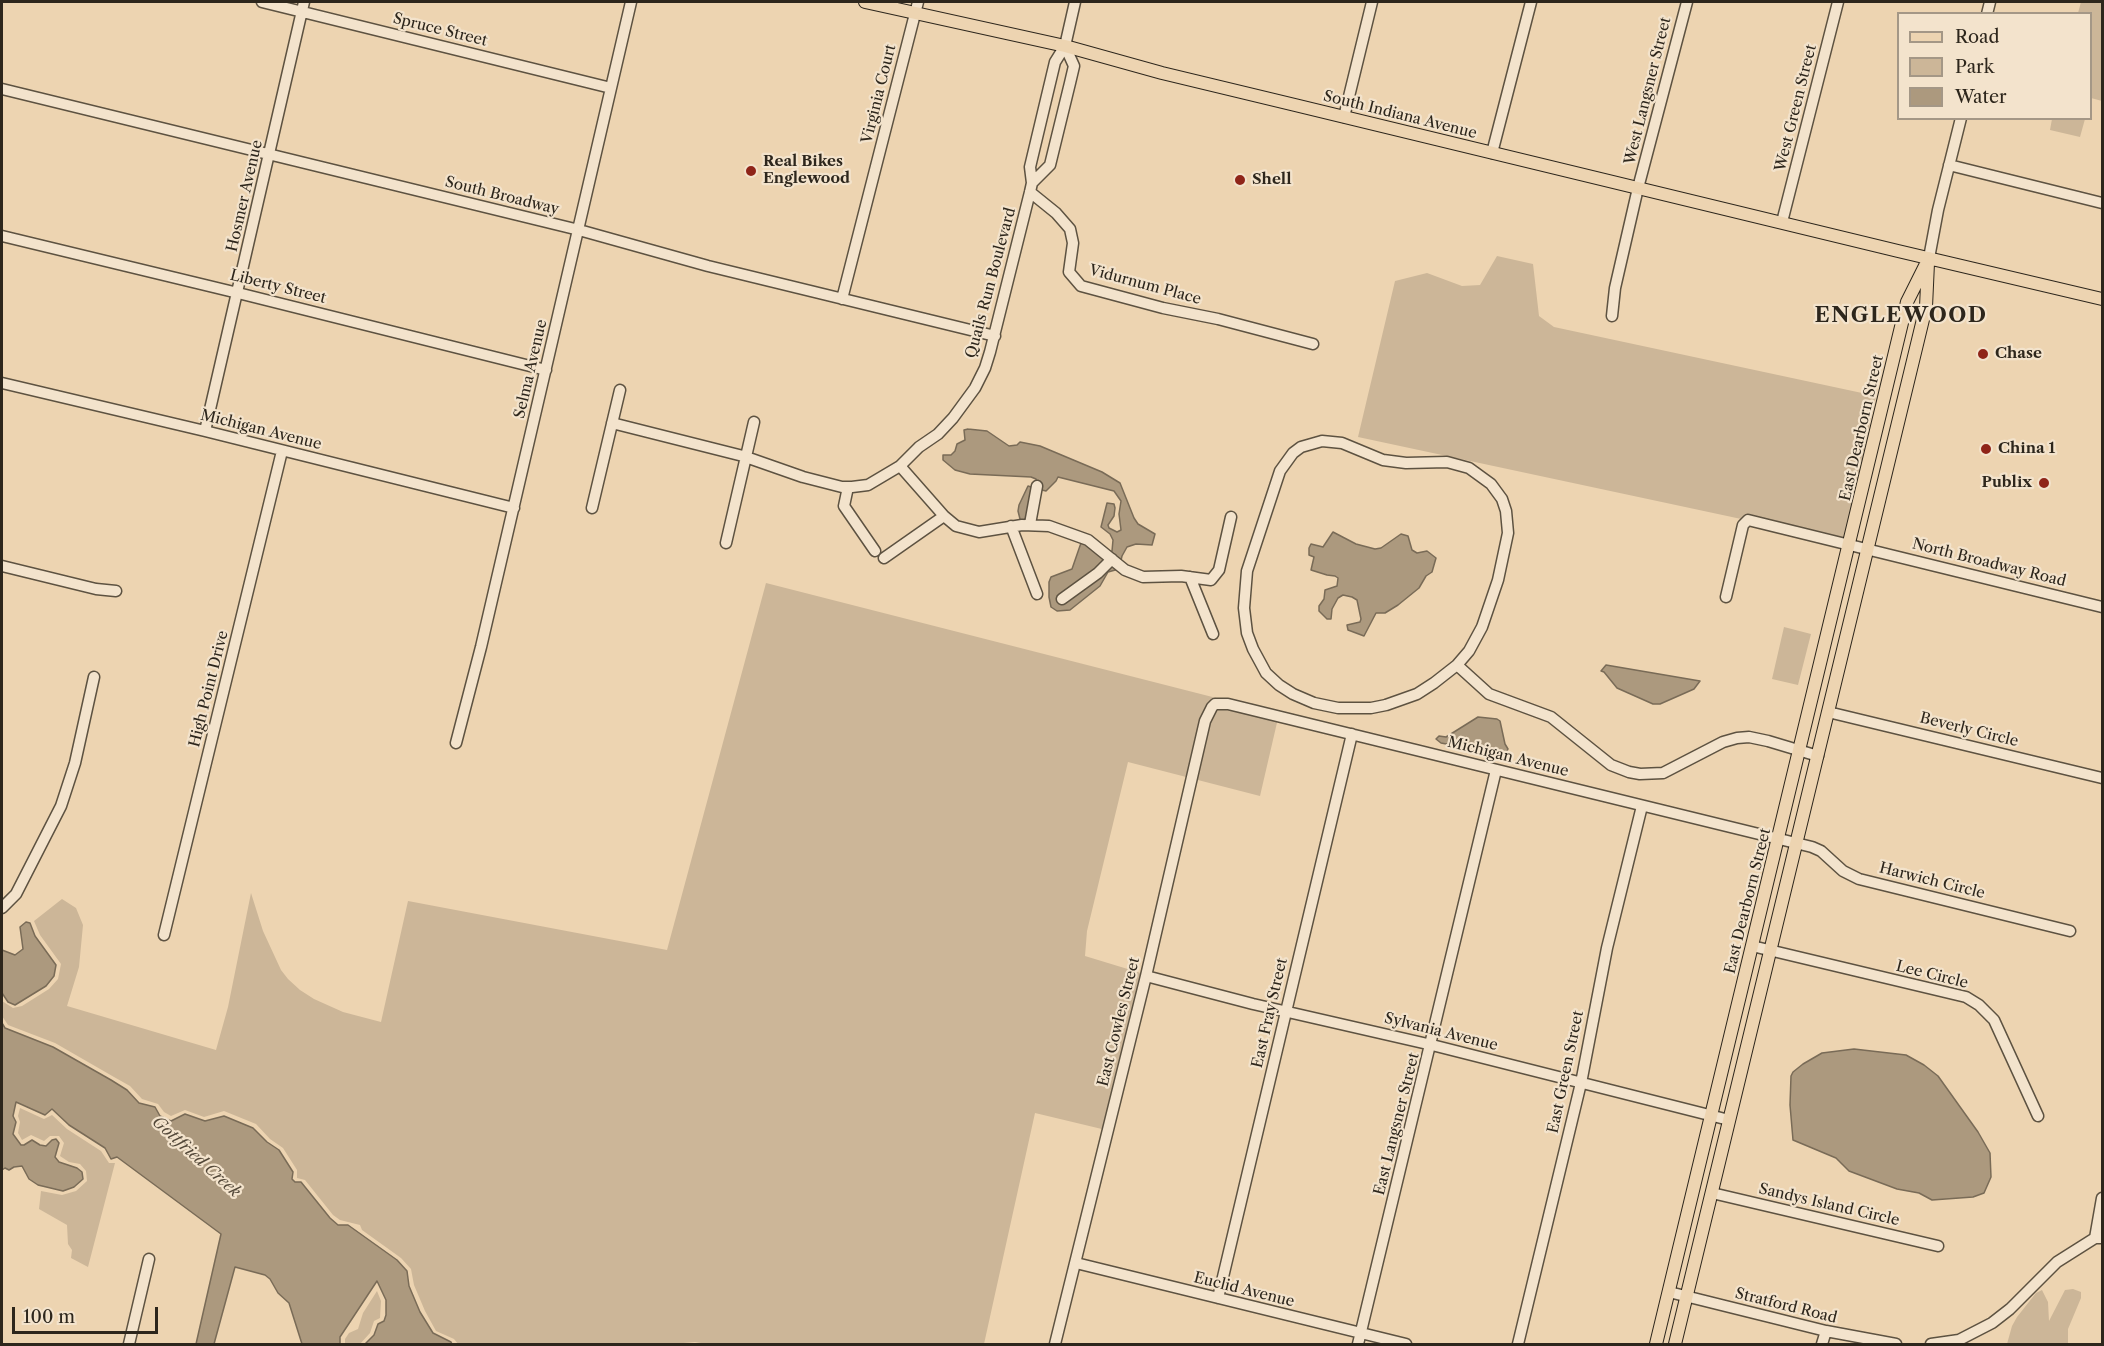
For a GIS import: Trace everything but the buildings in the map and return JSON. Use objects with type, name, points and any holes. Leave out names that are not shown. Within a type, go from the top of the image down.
[{"type":"main road","name":"South Indiana Avenue","points":[[865,2],[916,7],[1162,73],[2103,298]]},
{"type":"main road","name":"East Dearborn Street","points":[[1656,1344],[1907,302],[1929,258]]},
{"type":"main road","points":[[1675,1344],[1926,307],[1929,258]]},
{"type":"street","name":"Spruce Street","points":[[262,2],[303,6],[611,88]]},
{"type":"street","name":"Selma Avenue","points":[[456,743],[482,647],[631,2]]},
{"type":"street","points":[[1065,46],[1075,2]]},
{"type":"street","points":[[1344,117],[1372,2]]},
{"type":"street","points":[[1492,153],[1531,2]]},
{"type":"street","name":"West Langsner Street","points":[[1638,188],[1687,2]]},
{"type":"street","name":"West Green Street","points":[[1782,222],[1838,2]]},
{"type":"street","name":"Hosmer Avenue","points":[[205,431],[303,6]]},
{"type":"street","name":"Virginia Court","points":[[842,298],[916,7]]},
{"type":"street","name":"Quails Run Boulevard","points":[[1031,188],[1050,165],[1070,83],[1074,66],[1065,46]]},
{"type":"street","name":"Quails Run Boulevard","points":[[612,423],[746,457],[803,477],[848,487],[868,484],[900,466],[953,418],[975,388],[985,368],[1031,188],[1030,167],[1055,62],[1065,46]]},
{"type":"street","name":"South Broadway","points":[[2,89],[995,336]]},
{"type":"street","points":[[1929,258],[1960,120]]},
{"type":"street","points":[[1949,165],[2103,203]]},
{"type":"street","name":"Vidurnum Place","points":[[1031,188],[1070,230],[1073,243],[1069,270],[1081,286],[1313,344]]},
{"type":"street","points":[[1612,316],[1615,288],[1638,188]]},
{"type":"street","name":"Liberty Street","points":[[2,236],[546,370]]},
{"type":"street","name":"Michigan Avenue","points":[[2,383],[513,508]]},
{"type":"street","points":[[592,508],[620,390]]},
{"type":"street","points":[[726,543],[754,422]]},
{"type":"street","points":[[1330,441],[1342,443],[1383,460],[1406,463],[1447,462],[1475,471],[1491,484],[1498,493],[1507,519],[1505,550],[1482,627],[1470,651],[1458,665],[1434,683],[1402,700],[1378,707],[1354,709],[1324,706],[1303,699],[1279,685],[1266,673],[1252,649],[1247,633],[1244,588],[1250,561],[1280,471],[1293,453],[1309,444],[1330,441]]},
{"type":"street","name":"High Point Drive","points":[[164,935],[282,451]]},
{"type":"street","points":[[900,466],[944,516],[956,526],[979,532],[1030,524],[1049,526],[1079,536],[1100,548],[1125,570],[1143,577],[1190,577],[1211,580],[1219,570],[1231,517]]},
{"type":"street","points":[[1030,524],[1037,486]]},
{"type":"street","points":[[848,487],[844,506],[879,554],[944,516]]},
{"type":"street","name":"North Broadway Road","points":[[1726,597],[1743,525],[1748,520],[2103,607]]},
{"type":"street","points":[[1011,526],[1037,594]]},
{"type":"street","points":[[1062,599],[1112,560]]},
{"type":"street","points":[[2,566],[96,590],[116,591]]},
{"type":"street","points":[[1190,577],[1212,634]]},
{"type":"street","points":[[1458,665],[1489,694],[1551,717],[1611,765],[1629,772],[1656,774],[1668,771],[1723,742],[1737,738],[1749,737],[1768,741],[1818,756]]},
{"type":"street","points":[[2,908],[16,894],[61,806],[75,763],[94,677]]},
{"type":"street","name":"Michigan Avenue","points":[[1212,706],[1221,703],[1228,704],[1796,843]]},
{"type":"street","name":"East Cowles Street","points":[[1055,1344],[1146,976],[1205,721],[1212,706]]},
{"type":"street","name":"Beverly Circle","points":[[1828,712],[2103,778]]},
{"type":"street","name":"East Fray Street","points":[[1218,1298],[1352,734]]},
{"type":"street","name":"East Langsner Street","points":[[1360,1339],[1496,770]]},
{"type":"street","name":"East Green Street","points":[[1518,1344],[1581,1083],[1605,958],[1642,806]]},
{"type":"street","name":"Harwich Circle","points":[[1796,843],[1821,851],[1843,871],[1859,879],[2070,930]]},
{"type":"street","name":"Lee Circle","points":[[1752,946],[1966,998],[1979,1005],[1994,1020],[2038,1116]]},
{"type":"street","name":"Sylvania Avenue","points":[[1146,976],[1729,1120]]},
{"type":"street","name":"Sandys Island Circle","points":[[1712,1193],[1938,1246]]},
{"type":"street","points":[[1931,1344],[1946,1344],[1959,1340],[1992,1323],[2010,1309],[2057,1262],[2099,1238],[2103,1198]]},
{"type":"street","points":[[129,1344],[149,1259]]},
{"type":"street","name":"Euclid Avenue","points":[[1076,1263],[1218,1298],[1360,1339],[1406,1344]]},
{"type":"street","name":"Stratford Road","points":[[1668,1292],[1826,1331],[1896,1344]]},
{"type":"street","points":[[1822,1344],[1826,1331]]},
{"type":"green space","points":[[2081,2],[2102,2],[2102,101],[2092,98],[2092,12],[2078,12]]},
{"type":"green space","points":[[2052,120],[2085,120],[2080,137],[2050,130]]},
{"type":"green space","points":[[1497,256],[1533,264],[1539,316],[1554,327],[1876,396],[1844,541],[1358,437],[1395,281],[1427,273],[1462,286],[1480,285]]},
{"type":"green space","points":[[766,583],[1279,714],[1260,796],[1128,762],[1087,931],[1085,956],[1144,974],[1106,1130],[1035,1113],[984,1344],[707,1344],[695,1342],[672,1344],[458,1344],[454,1339],[436,1331],[414,1285],[411,1269],[401,1258],[362,1230],[360,1225],[340,1220],[333,1215],[305,1180],[297,1178],[297,1170],[283,1148],[270,1139],[256,1124],[224,1111],[204,1117],[185,1110],[171,1116],[164,1112],[158,1104],[142,1099],[130,1086],[55,1043],[8,1025],[2,1016],[2,1001],[13,1008],[22,1006],[49,989],[58,979],[61,964],[40,935],[34,921],[62,899],[76,908],[83,925],[79,967],[67,1006],[216,1050],[228,1007],[251,893],[263,931],[281,970],[288,979],[314,999],[343,1012],[381,1022],[408,901],[667,950]]},
{"type":"green space","points":[[1784,627],[1811,634],[1798,685],[1772,679]]},
{"type":"green space","points":[[20,1108],[44,1119],[52,1115],[67,1129],[101,1151],[109,1163],[115,1163],[88,1267],[71,1258],[72,1250],[68,1244],[67,1225],[39,1209],[41,1191],[62,1195],[76,1191],[87,1181],[86,1171],[80,1164],[69,1162],[60,1156],[64,1143],[59,1136],[50,1136],[44,1141],[31,1135],[22,1140],[18,1133]]},
{"type":"green space","points":[[2073,1289],[2081,1292],[2081,1298],[2068,1329],[2068,1344],[2007,1344],[2017,1317],[2036,1293],[2042,1290],[2048,1302],[2049,1321],[2065,1290]]},
{"type":"green space","points":[[377,1291],[381,1301],[380,1318],[374,1321],[370,1333],[360,1344],[345,1344],[349,1333],[358,1329],[363,1313]]},
{"type":"water","points":[[964,430],[987,431],[1009,446],[1020,442],[1040,446],[1102,472],[1120,483],[1138,524],[1155,534],[1152,545],[1136,544],[1127,547],[1119,569],[1108,572],[1100,586],[1070,610],[1057,611],[1051,607],[1049,597],[1051,577],[1072,569],[1082,540],[1107,554],[1112,551],[1113,540],[1110,534],[1101,527],[1107,503],[1114,504],[1114,516],[1108,525],[1117,532],[1121,530],[1119,514],[1121,501],[1114,491],[1058,477],[1046,491],[1038,489],[1032,521],[1021,523],[1019,505],[1028,486],[1031,487],[1037,483],[1036,479],[970,474],[955,470],[943,460],[943,455],[951,455],[957,444],[965,440]]},
{"type":"water","points":[[1333,532],[1356,544],[1375,549],[1381,548],[1401,534],[1408,536],[1412,550],[1417,553],[1427,551],[1436,558],[1432,572],[1426,576],[1419,588],[1385,613],[1376,613],[1364,636],[1348,630],[1347,625],[1360,622],[1361,619],[1357,600],[1352,597],[1343,595],[1338,598],[1332,609],[1331,619],[1327,619],[1319,611],[1325,590],[1337,586],[1338,578],[1311,570],[1314,557],[1309,555],[1309,548],[1311,544],[1323,547]]},
{"type":"water","points":[[1606,665],[1700,681],[1694,689],[1660,704],[1653,704],[1617,688],[1601,671]]},
{"type":"water","points":[[1478,717],[1500,721],[1508,749],[1505,755],[1441,743],[1436,739],[1439,736],[1446,737]]},
{"type":"water","points":[[26,922],[30,923],[35,936],[56,965],[54,976],[46,986],[15,1005],[8,1002],[2,993],[2,950],[15,955],[23,949],[20,927]]},
{"type":"water","name":"Gottfried Creek","points":[[2,1023],[5,1028],[53,1047],[111,1080],[127,1090],[139,1103],[155,1107],[160,1116],[171,1121],[185,1114],[205,1121],[224,1116],[253,1128],[279,1150],[293,1172],[292,1179],[295,1182],[301,1182],[330,1218],[338,1225],[348,1225],[397,1260],[407,1271],[409,1286],[420,1312],[433,1333],[452,1344],[365,1344],[374,1335],[378,1324],[384,1321],[386,1315],[386,1300],[377,1281],[340,1337],[340,1344],[302,1344],[289,1303],[278,1293],[270,1279],[265,1275],[235,1267],[214,1344],[196,1344],[221,1234],[117,1157],[111,1159],[105,1148],[69,1125],[52,1109],[45,1115],[16,1102],[13,1116],[16,1122],[13,1134],[21,1145],[32,1140],[46,1146],[56,1139],[59,1143],[55,1157],[59,1162],[77,1168],[82,1172],[83,1179],[74,1187],[63,1191],[38,1185],[29,1179],[22,1166],[2,1170]]},
{"type":"water","points":[[1854,1049],[1906,1055],[1938,1076],[1978,1132],[1990,1153],[1991,1177],[1984,1193],[1973,1197],[1932,1200],[1919,1193],[1897,1189],[1849,1171],[1836,1158],[1793,1140],[1790,1105],[1793,1072],[1822,1053]]},
{"type":"place","name":"Real Bikes Englewood","points":[[751,171]]},
{"type":"place","name":"Shell","points":[[1240,180]]},
{"type":"place","name":"Chase","points":[[1983,354]]},
{"type":"place","name":"China 1","points":[[1986,449]]},
{"type":"place","name":"Publix","points":[[2044,483]]},
{"type":"district","name":"ENGLEWOOD","points":[[1901,316]]}]
